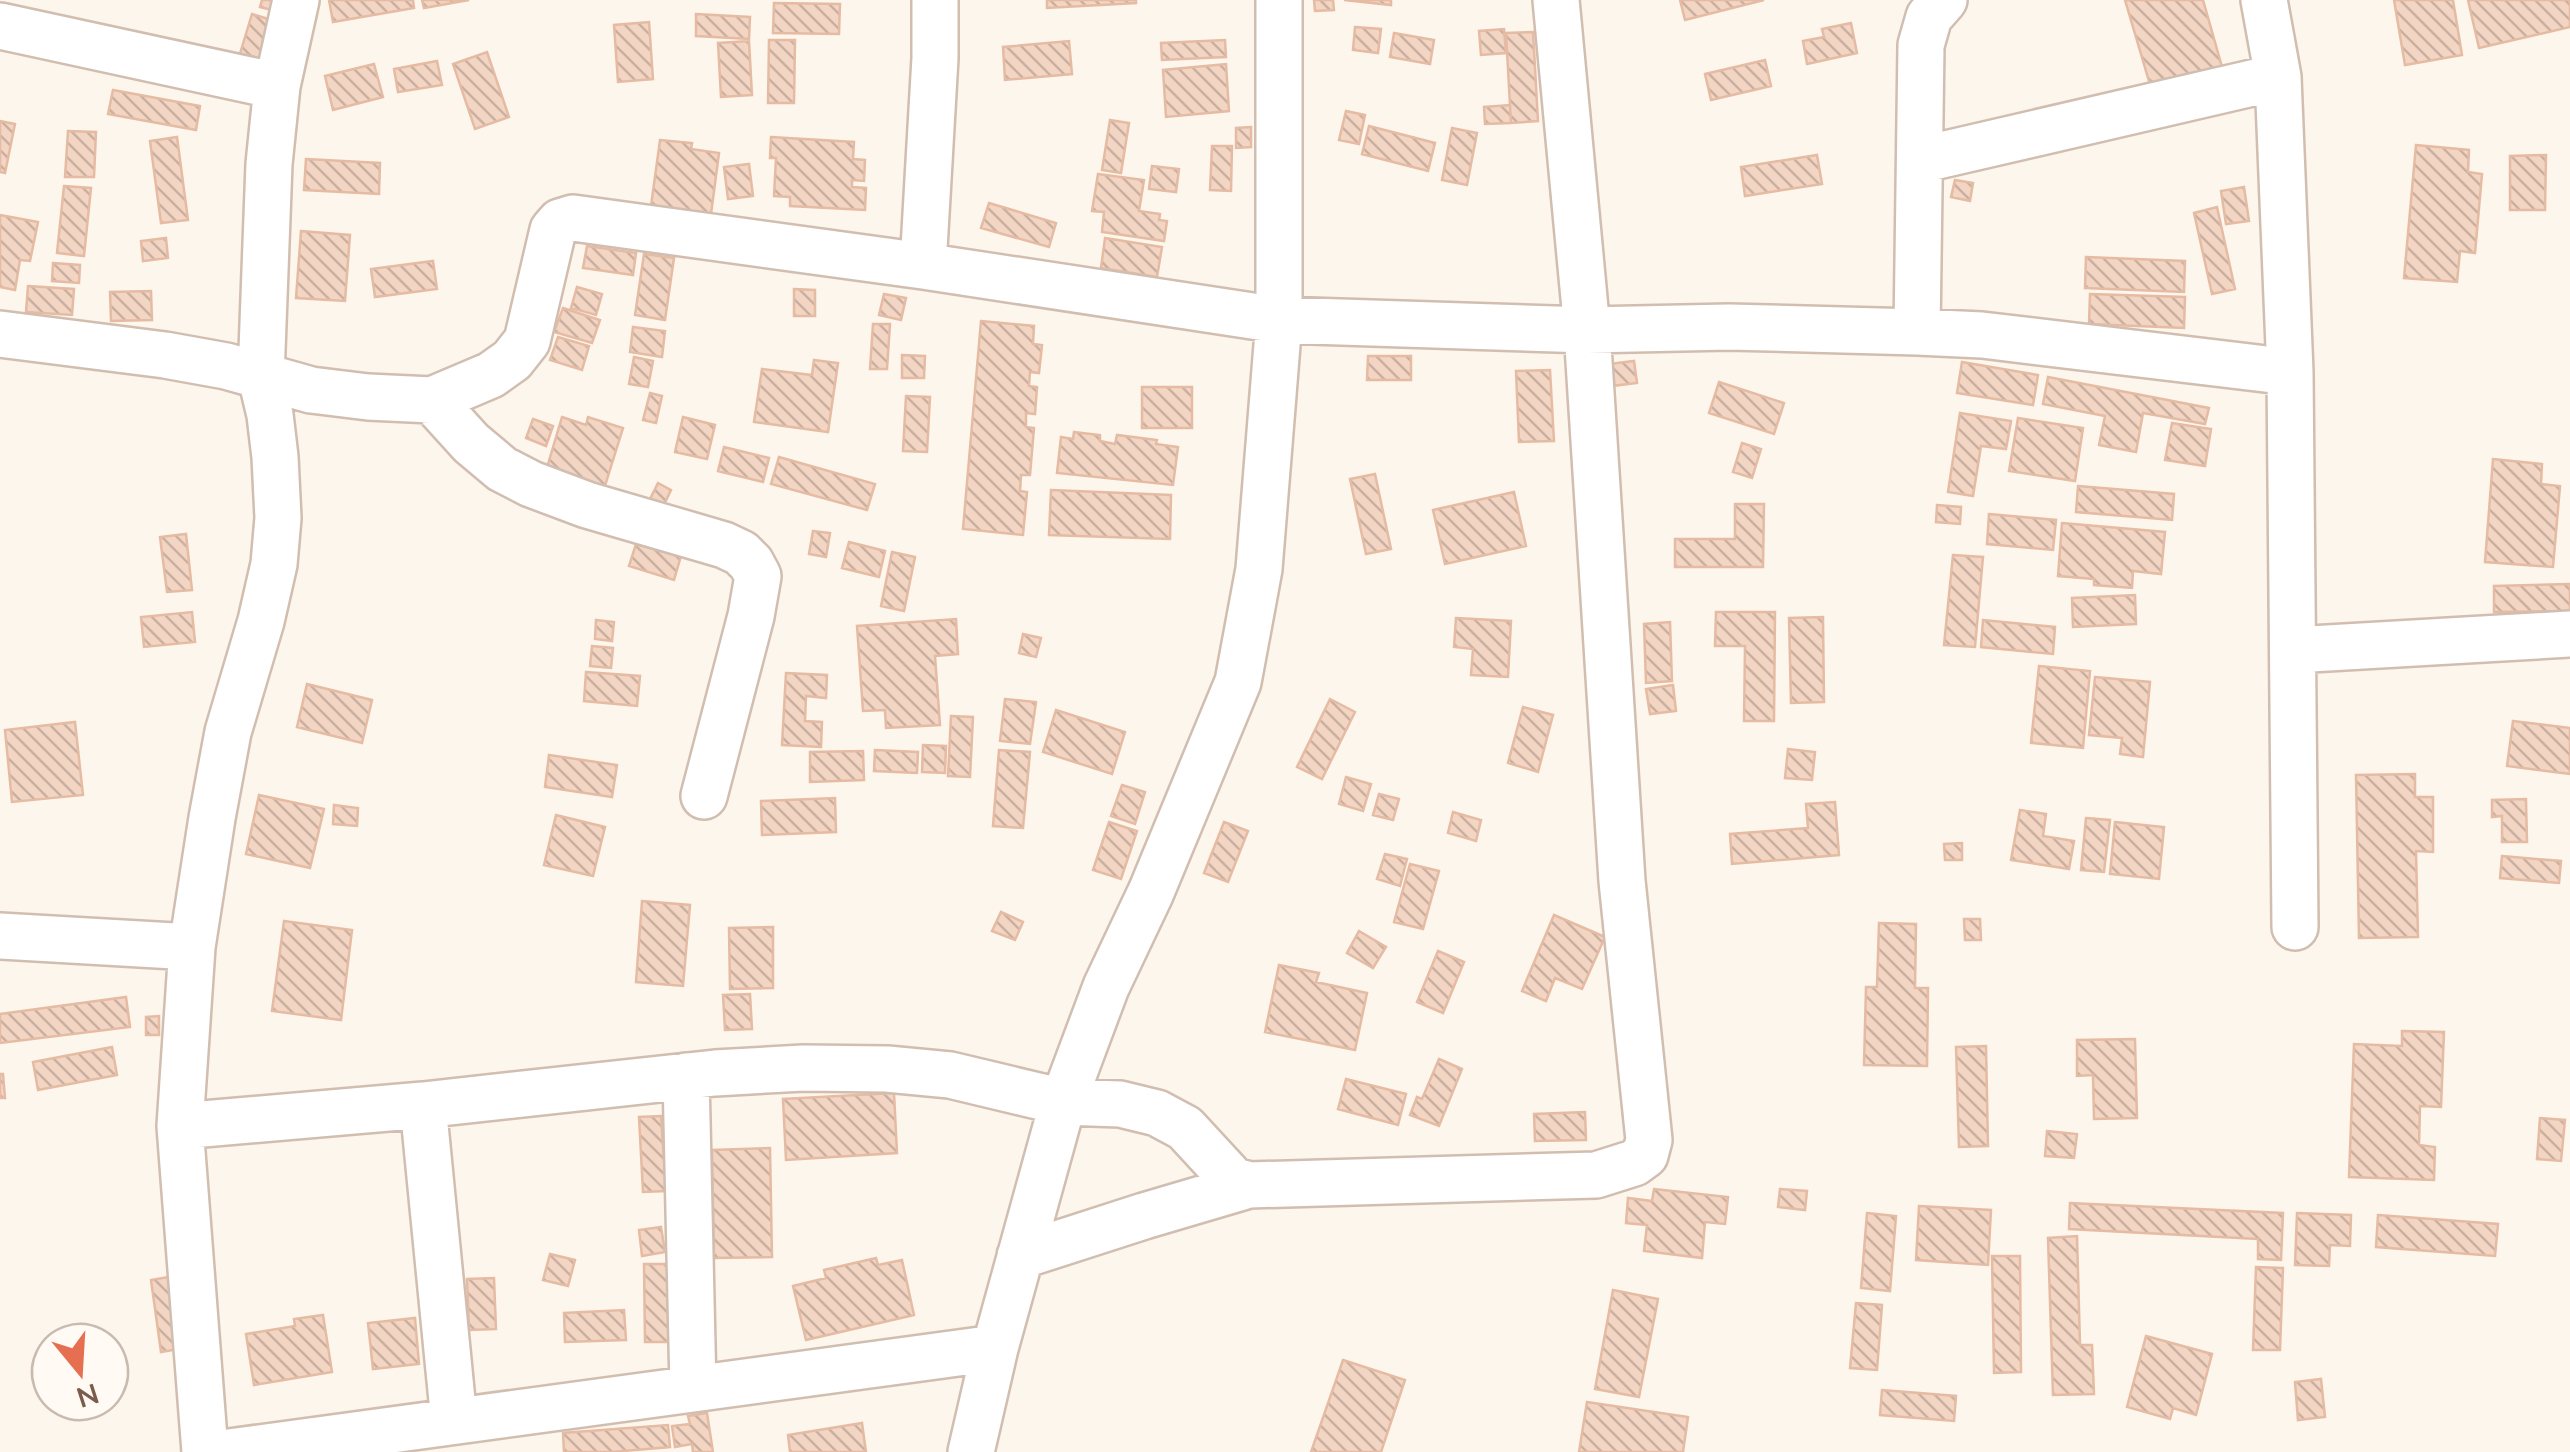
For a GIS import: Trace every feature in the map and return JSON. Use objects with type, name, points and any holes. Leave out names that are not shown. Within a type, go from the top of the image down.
[{"type":"street","points":[[205,1452],[180,1126],[192,948],[212,818],[228,732],[274,564],[278,518],[275,457],[261,377],[277,86],[296,0]]},
{"type":"street","points":[[922,266],[936,0]]},
{"type":"street","points":[[971,1452],[995,1348],[1063,1102],[1106,987],[1152,892],[1238,682],[1259,569],[1279,320],[1279,0]]},
{"type":"street","points":[[1020,1256],[1249,1185],[1596,1175],[1634,1163],[1645,1155],[1649,1140],[1622,880],[1587,330],[1556,0]]},
{"type":"street","points":[[1917,332],[1921,46],[1928,17],[1944,0]]},
{"type":"street","points":[[2264,0],[2278,77],[2290,372],[2296,927]]},
{"type":"street","points":[[0,26],[277,86]]},
{"type":"street","points":[[1920,160],[2278,77]]},
{"type":"street","points":[[0,334],[165,354],[311,390],[432,400],[491,375],[512,360],[527,340],[553,230],[560,222],[573,218],[1279,320],[1587,330],[1729,326],[1982,335],[2290,372]]},
{"type":"street","points":[[432,400],[471,443],[502,469],[531,484],[724,545],[751,562],[758,576],[751,616],[704,796]]},
{"type":"street","points":[[2292,650],[2570,634]]},
{"type":"street","points":[[0,936],[192,948]]},
{"type":"street","points":[[180,1126],[686,1076],[803,1068],[887,1069],[950,1075],[1063,1102],[1120,1104],[1157,1113],[1186,1128],[1234,1180],[1249,1185]]},
{"type":"street","points":[[686,1076],[693,1389]]},
{"type":"street","points":[[423,1105],[454,1421]]},
{"type":"street","points":[[230,1452],[995,1348]]},
{"type":"building","points":[[262,0],[279,0],[276,11],[260,7]]},
{"type":"building","points":[[329,0],[413,0],[414,8],[333,22]]},
{"type":"building","points":[[422,0],[469,0],[424,8]]},
{"type":"building","points":[[1047,0],[1136,0],[1136,3],[1047,8]]},
{"type":"building","points":[[1314,0],[1333,0],[1334,10],[1315,11]]},
{"type":"building","points":[[1344,0],[1391,0],[1391,5]]},
{"type":"building","points":[[1680,0],[1764,0],[1685,20]]},
{"type":"building","points":[[2125,0],[2203,0],[2222,67],[2151,88]]},
{"type":"building","points":[[2394,0],[2453,0],[2462,55],[2405,65]]},
{"type":"building","points":[[2468,0],[2570,0],[2570,27],[2479,48]]},
{"type":"building","points":[[774,3],[840,4],[839,34],[773,33]]},
{"type":"building","points":[[252,14],[275,21],[262,65],[239,57]]},
{"type":"building","points":[[696,14],[750,17],[749,39],[696,36]]},
{"type":"building","points":[[649,22],[653,79],[618,82],[614,25]]},
{"type":"building","points":[[1851,23],[1857,53],[1807,64],[1803,41],[1824,37],[1822,29]]},
{"type":"building","points":[[1355,27],[1381,29],[1378,53],[1353,50]]},
{"type":"building","points":[[1504,29],[1506,53],[1481,55],[1479,31]]},
{"type":"building","points":[[1533,32],[1538,121],[1511,123],[1506,33]]},
{"type":"building","points":[[1394,33],[1434,40],[1430,64],[1390,57]]},
{"type":"building","points":[[769,40],[795,40],[794,103],[768,103]]},
{"type":"building","points":[[1225,40],[1226,57],[1162,60],[1161,43]]},
{"type":"building","points":[[749,41],[752,95],[721,97],[718,43]]},
{"type":"building","points":[[1069,41],[1072,74],[1005,80],[1003,47]]},
{"type":"building","points":[[487,52],[509,117],[475,129],[453,64]]},
{"type":"building","points":[[1765,60],[1771,86],[1711,100],[1705,74]]},
{"type":"building","points":[[437,61],[442,85],[398,92],[394,69]]},
{"type":"building","points":[[374,64],[383,97],[333,110],[325,76]]},
{"type":"building","points":[[1226,64],[1229,111],[1166,117],[1163,70]]},
{"type":"building","points":[[113,90],[200,106],[196,130],[108,114]]},
{"type":"building","points":[[1510,105],[1511,123],[1485,124],[1484,107]]},
{"type":"building","points":[[1346,111],[1365,115],[1359,144],[1339,140]]},
{"type":"building","points":[[1110,120],[1129,123],[1121,173],[1102,170]]},
{"type":"building","points":[[0,121],[15,124],[5,173],[0,172]]},
{"type":"building","points":[[1369,126],[1435,143],[1428,171],[1362,154]]},
{"type":"building","points":[[1251,127],[1251,147],[1236,148],[1236,128]]},
{"type":"building","points":[[1452,128],[1477,133],[1467,185],[1442,180]]},
{"type":"building","points":[[68,131],[96,132],[94,177],[65,177]]},
{"type":"building","points":[[177,137],[188,220],[161,223],[150,141]]},
{"type":"building","points":[[771,137],[854,142],[853,159],[865,160],[864,181],[852,180],[852,187],[866,188],[865,210],[790,206],[790,197],[774,196],[776,158],[770,158]]},
{"type":"building","points":[[660,140],[692,143],[691,149],[719,153],[711,214],[651,206]]},
{"type":"building","points":[[2416,145],[2469,150],[2468,172],[2482,174],[2475,253],[2460,251],[2457,282],[2404,278]]},
{"type":"building","points":[[1212,146],[1232,146],[1231,191],[1210,190]]},
{"type":"building","points":[[1817,155],[1822,184],[1745,196],[1741,167]]},
{"type":"building","points":[[2546,155],[2545,210],[2510,210],[2510,156]]},
{"type":"building","points":[[306,159],[380,163],[379,194],[304,190]]},
{"type":"building","points":[[749,164],[753,196],[728,199],[724,167]]},
{"type":"building","points":[[1152,166],[1179,169],[1176,192],[1149,189]]},
{"type":"building","points":[[1098,174],[1144,180],[1139,211],[1160,214],[1159,220],[1167,221],[1164,241],[1102,232],[1104,212],[1092,211]]},
{"type":"building","points":[[1955,180],[1973,183],[1970,201],[1951,197]]},
{"type":"building","points":[[64,186],[91,188],[84,256],[57,253]]},
{"type":"building","points":[[2244,187],[2249,221],[2226,224],[2221,191]]},
{"type":"building","points":[[989,203],[1056,223],[1049,247],[981,228]]},
{"type":"building","points":[[2217,207],[2235,289],[2212,294],[2194,213]]},
{"type":"building","points":[[0,215],[38,222],[30,261],[20,260],[15,290],[0,287]]},
{"type":"building","points":[[301,231],[350,235],[345,301],[296,298]]},
{"type":"building","points":[[166,238],[168,258],[143,261],[141,241]]},
{"type":"building","points":[[1105,238],[1162,247],[1157,277],[1101,268]]},
{"type":"building","points":[[587,246],[636,253],[633,275],[583,268]]},
{"type":"building","points":[[644,254],[674,258],[665,320],[635,315]]},
{"type":"building","points":[[2086,257],[2185,261],[2184,292],[2085,288]]},
{"type":"building","points":[[433,261],[437,289],[375,297],[371,269]]},
{"type":"building","points":[[53,263],[80,265],[79,283],[52,281]]},
{"type":"building","points":[[28,286],[74,289],[72,315],[26,312]]},
{"type":"building","points":[[577,287],[602,294],[596,315],[571,308]]},
{"type":"building","points":[[794,289],[815,290],[815,316],[794,316]]},
{"type":"building","points":[[151,291],[152,320],[111,321],[110,292]]},
{"type":"building","points":[[884,294],[906,298],[901,320],[879,315]]},
{"type":"building","points":[[2090,294],[2185,297],[2184,328],[2089,324]]},
{"type":"building","points":[[563,308],[600,320],[592,343],[554,332]]},
{"type":"building","points":[[981,321],[1034,326],[1033,344],[1042,345],[1039,373],[1030,372],[1029,386],[1037,387],[1035,414],[1026,413],[1026,427],[1034,428],[1030,475],[1021,475],[1020,491],[1027,492],[1023,535],[963,529]]},
{"type":"building","points":[[873,324],[890,324],[887,369],[870,369]]},
{"type":"building","points":[[633,327],[665,331],[662,357],[630,352]]},
{"type":"building","points":[[558,337],[589,346],[582,370],[550,360]]},
{"type":"building","points":[[902,355],[925,356],[924,378],[902,378]]},
{"type":"building","points":[[1368,356],[1411,356],[1411,380],[1367,380]]},
{"type":"building","points":[[634,357],[653,361],[648,387],[629,384]]},
{"type":"building","points":[[814,360],[838,363],[828,432],[754,422],[762,369],[812,375]]},
{"type":"building","points":[[1634,361],[1637,383],[1612,386],[1609,364]]},
{"type":"building","points":[[1962,362],[2038,375],[2033,405],[1957,393]]},
{"type":"building","points":[[1550,370],[1554,441],[1519,442],[1516,371]]},
{"type":"building","points":[[2048,377],[2209,408],[2205,424],[2143,413],[2136,452],[2099,445],[2105,416],[2043,404]]},
{"type":"building","points":[[1719,382],[1784,403],[1774,434],[1709,413]]},
{"type":"building","points":[[1142,387],[1192,387],[1192,428],[1142,428]]},
{"type":"building","points":[[650,393],[662,396],[656,423],[643,420]]},
{"type":"building","points":[[906,396],[930,397],[927,452],[903,451]]},
{"type":"building","points":[[1960,413],[2011,421],[2006,449],[1981,446],[1973,496],[1948,492]]},
{"type":"building","points":[[562,417],[586,425],[588,417],[623,428],[604,489],[546,471]]},
{"type":"building","points":[[683,417],[715,425],[707,459],[675,452]]},
{"type":"building","points":[[2018,418],[2083,428],[2075,481],[2009,471]]},
{"type":"building","points":[[533,419],[553,426],[546,446],[526,438]]},
{"type":"building","points":[[2172,423],[2211,429],[2205,466],[2165,460]]},
{"type":"building","points":[[1074,432],[1100,435],[1100,441],[1115,444],[1117,435],[1178,447],[1173,485],[1057,473],[1061,437],[1073,439]]},
{"type":"building","points":[[1742,443],[1761,449],[1752,478],[1733,472]]},
{"type":"building","points":[[724,447],[769,458],[763,482],[718,471]]},
{"type":"building","points":[[779,457],[875,484],[867,510],[771,484]]},
{"type":"building","points":[[2493,459],[2542,464],[2541,484],[2560,486],[2553,567],[2485,562]]},
{"type":"building","points":[[1375,474],[1391,549],[1366,554],[1350,479]]},
{"type":"building","points":[[658,483],[671,490],[661,511],[647,505]]},
{"type":"building","points":[[2078,486],[2174,494],[2172,520],[2076,512]]},
{"type":"building","points":[[1051,490],[1171,495],[1170,539],[1049,535]]},
{"type":"building","points":[[1514,492],[1526,546],[1445,564],[1433,510]]},
{"type":"building","points":[[1735,504],[1764,504],[1763,567],[1675,567],[1675,539],[1735,539]]},
{"type":"building","points":[[1937,505],[1961,507],[1960,524],[1936,522]]},
{"type":"building","points":[[1989,514],[2056,520],[2053,550],[1987,544]]},
{"type":"building","points":[[2062,523],[2165,532],[2161,574],[2133,571],[2132,588],[2094,585],[2094,579],[2058,576]]},
{"type":"building","points":[[813,531],[830,533],[826,557],[809,554]]},
{"type":"building","points":[[186,534],[192,590],[167,592],[160,537]]},
{"type":"building","points":[[849,542],[885,551],[879,577],[842,568]]},
{"type":"building","points":[[636,544],[681,556],[674,580],[629,566]]},
{"type":"building","points":[[892,552],[915,557],[904,611],[881,606]]},
{"type":"building","points":[[1953,555],[1983,557],[1975,647],[1944,645]]},
{"type":"building","points":[[2570,584],[2570,611],[2494,612],[2494,586]]},
{"type":"building","points":[[2135,595],[2136,624],[2073,627],[2072,598]]},
{"type":"building","points":[[192,612],[195,642],[144,647],[141,617]]},
{"type":"building","points":[[1716,612],[1775,612],[1774,721],[1744,721],[1745,646],[1715,646]]},
{"type":"building","points":[[1823,617],[1824,702],[1791,703],[1789,618]]},
{"type":"building","points":[[1456,618],[1511,621],[1508,677],[1471,675],[1473,649],[1454,647]]},
{"type":"building","points":[[956,619],[958,654],[935,656],[940,725],[886,728],[885,710],[863,711],[857,626]]},
{"type":"building","points":[[596,620],[614,622],[612,641],[595,639]]},
{"type":"building","points":[[1983,620],[2055,627],[2053,654],[1981,647]]},
{"type":"building","points":[[1670,622],[1672,681],[1646,683],[1644,624]]},
{"type":"building","points":[[1023,634],[1041,638],[1036,657],[1019,653]]},
{"type":"building","points":[[592,646],[613,648],[611,668],[590,666]]},
{"type":"building","points":[[2039,666],[2090,671],[2083,748],[2031,743]]},
{"type":"building","points":[[586,672],[640,676],[637,706],[584,701]]},
{"type":"building","points":[[786,673],[827,675],[826,698],[806,696],[805,721],[822,722],[821,747],[782,745]]},
{"type":"building","points":[[2095,677],[2150,682],[2143,757],[2120,754],[2122,738],[2089,735]]},
{"type":"building","points":[[307,684],[372,700],[362,743],[297,727]]},
{"type":"building","points":[[1673,685],[1676,711],[1650,714],[1646,689]]},
{"type":"building","points":[[1005,699],[1036,702],[1030,744],[1000,741]]},
{"type":"building","points":[[1330,699],[1355,712],[1322,779],[1297,767]]},
{"type":"building","points":[[1523,707],[1553,715],[1538,772],[1508,763]]},
{"type":"building","points":[[1056,710],[1125,732],[1112,774],[1043,752]]},
{"type":"building","points":[[951,716],[973,717],[970,777],[948,776]]},
{"type":"building","points":[[2513,721],[2570,728],[2570,774],[2507,766]]},
{"type":"building","points":[[75,722],[83,795],[12,802],[5,730]]},
{"type":"building","points":[[923,745],[946,746],[945,773],[922,772]]},
{"type":"building","points":[[1788,749],[1815,752],[1812,780],[1785,778]]},
{"type":"building","points":[[875,750],[918,752],[917,773],[874,771]]},
{"type":"building","points":[[999,750],[1030,752],[1023,828],[993,826]]},
{"type":"building","points":[[863,751],[864,780],[810,782],[810,752]]},
{"type":"building","points":[[549,755],[617,765],[612,797],[545,787]]},
{"type":"building","points":[[2415,774],[2415,797],[2433,797],[2433,852],[2416,851],[2418,937],[2359,938],[2356,775]]},
{"type":"building","points":[[1346,777],[1371,784],[1363,811],[1339,804]]},
{"type":"building","points":[[1122,785],[1145,792],[1135,824],[1111,816]]},
{"type":"building","points":[[1379,794],[1399,799],[1393,820],[1373,815]]},
{"type":"building","points":[[259,795],[324,809],[310,868],[246,854]]},
{"type":"building","points":[[835,798],[836,832],[762,835],[761,801]]},
{"type":"building","points":[[2526,799],[2527,842],[2502,842],[2502,816],[2492,817],[2492,800]]},
{"type":"building","points":[[1835,802],[1839,855],[1732,864],[1730,834],[1808,828],[1806,804]]},
{"type":"building","points":[[334,805],[358,808],[357,826],[333,824]]},
{"type":"building","points":[[2020,810],[2046,814],[2043,836],[2074,841],[2069,869],[2011,860]]},
{"type":"building","points":[[1453,812],[1481,820],[1476,841],[1448,833]]},
{"type":"building","points":[[556,815],[605,827],[593,876],[544,865]]},
{"type":"building","points":[[2086,818],[2110,820],[2104,872],[2081,870]]},
{"type":"building","points":[[1109,822],[1137,831],[1121,879],[1093,870]]},
{"type":"building","points":[[1224,822],[1248,831],[1228,882],[1204,873]]},
{"type":"building","points":[[2115,822],[2164,827],[2159,879],[2110,874]]},
{"type":"building","points":[[1962,843],[1962,860],[1945,860],[1944,844]]},
{"type":"building","points":[[1385,854],[1407,859],[1400,886],[1377,879]]},
{"type":"building","points":[[2502,856],[2561,861],[2559,883],[2500,878]]},
{"type":"building","points":[[1410,864],[1439,871],[1423,929],[1394,922]]},
{"type":"building","points":[[642,901],[690,905],[683,986],[636,982]]},
{"type":"building","points":[[1001,912],[1023,922],[1015,940],[992,931]]},
{"type":"building","points":[[1554,915],[1605,937],[1582,989],[1555,978],[1546,1001],[1522,991]]},
{"type":"building","points":[[1964,919],[1980,919],[1981,940],[1965,940]]},
{"type":"building","points":[[284,921],[352,930],[341,1020],[272,1011]]},
{"type":"building","points":[[1879,923],[1916,924],[1915,988],[1928,988],[1927,1066],[1864,1065],[1866,987],[1877,987]]},
{"type":"building","points":[[773,927],[773,988],[730,989],[729,928]]},
{"type":"building","points":[[1359,931],[1386,947],[1373,968],[1347,953]]},
{"type":"building","points":[[1438,951],[1464,962],[1443,1013],[1417,1002]]},
{"type":"building","points":[[1279,965],[1319,973],[1316,982],[1367,993],[1355,1050],[1265,1032]]},
{"type":"building","points":[[750,994],[752,1029],[725,1030],[723,995]]},
{"type":"building","points":[[126,997],[130,1027],[0,1043],[0,1014]]},
{"type":"building","points":[[159,1016],[159,1035],[146,1035],[146,1017]]},
{"type":"building","points":[[2402,1031],[2444,1032],[2441,1107],[2420,1106],[2419,1145],[2435,1147],[2434,1180],[2349,1177],[2354,1044],[2402,1046]]},
{"type":"building","points":[[2135,1039],[2137,1118],[2094,1119],[2093,1075],[2077,1076],[2077,1040]]},
{"type":"building","points":[[1986,1046],[1988,1146],[1959,1147],[1956,1047]]},
{"type":"building","points":[[112,1047],[117,1075],[38,1090],[33,1062]]},
{"type":"building","points":[[1439,1059],[1462,1069],[1439,1126],[1410,1115],[1417,1097],[1422,1099]]},
{"type":"building","points":[[3,1074],[5,1098],[0,1098]]},
{"type":"building","points":[[1346,1079],[1406,1094],[1398,1125],[1338,1109]]},
{"type":"building","points":[[894,1093],[897,1153],[786,1160],[783,1099]]},
{"type":"building","points":[[1585,1112],[1586,1140],[1535,1141],[1534,1114]]},
{"type":"building","points":[[661,1116],[666,1191],[643,1192],[639,1117]]},
{"type":"building","points":[[2540,1118],[2565,1120],[2561,1161],[2537,1159]]},
{"type":"building","points":[[2047,1131],[2077,1134],[2074,1158],[2045,1156]]},
{"type":"building","points":[[770,1148],[772,1257],[714,1258],[712,1150]]},
{"type":"building","points":[[1654,1189],[1728,1197],[1725,1224],[1705,1222],[1702,1258],[1644,1251],[1647,1225],[1626,1223],[1628,1198],[1652,1201]]},
{"type":"building","points":[[1780,1189],[1807,1191],[1805,1210],[1778,1207]]},
{"type":"building","points":[[2070,1203],[2283,1213],[2281,1260],[2258,1259],[2258,1239],[2069,1229]]},
{"type":"building","points":[[1919,1206],[1991,1210],[1988,1265],[1916,1260]]},
{"type":"building","points":[[1867,1213],[1896,1216],[1890,1291],[1861,1288]]},
{"type":"building","points":[[2297,1213],[2351,1215],[2350,1246],[2330,1245],[2329,1266],[2295,1265]]},
{"type":"building","points":[[2378,1215],[2498,1224],[2495,1256],[2376,1247]]},
{"type":"building","points":[[661,1227],[665,1252],[642,1256],[639,1230]]},
{"type":"building","points":[[2077,1236],[2080,1345],[2092,1345],[2094,1394],[2053,1395],[2048,1238]]},
{"type":"building","points":[[550,1254],[575,1260],[568,1286],[543,1280]]},
{"type":"building","points":[[1992,1256],[2020,1256],[2021,1372],[1994,1373]]},
{"type":"building","points":[[876,1258],[878,1265],[902,1260],[914,1315],[806,1340],[793,1286],[826,1278],[824,1270]]},
{"type":"building","points":[[644,1264],[675,1264],[675,1342],[645,1342]]},
{"type":"building","points":[[2256,1267],[2283,1268],[2280,1350],[2253,1350]]},
{"type":"building","points":[[180,1275],[179,1349],[161,1352],[151,1280]]},
{"type":"building","points":[[494,1278],[496,1329],[469,1330],[467,1279]]},
{"type":"building","points":[[1613,1290],[1658,1299],[1639,1397],[1595,1389]]},
{"type":"building","points":[[1856,1303],[1882,1305],[1877,1370],[1850,1368]]},
{"type":"building","points":[[624,1310],[626,1340],[565,1342],[564,1313]]},
{"type":"building","points":[[323,1315],[332,1372],[254,1385],[246,1334],[295,1326],[294,1319]]},
{"type":"building","points":[[415,1318],[419,1364],[373,1369],[368,1323]]},
{"type":"building","points":[[2146,1336],[2212,1354],[2196,1415],[2173,1408],[2170,1419],[2127,1407]]},
{"type":"building","points":[[1343,1360],[1405,1380],[1381,1452],[1311,1452]]},
{"type":"building","points":[[2321,1379],[2325,1417],[2298,1420],[2295,1382]]},
{"type":"building","points":[[1882,1390],[1956,1396],[1954,1421],[1880,1415]]},
{"type":"building","points":[[1587,1402],[1688,1417],[1683,1452],[1579,1452]]},
{"type":"building","points":[[707,1413],[713,1452],[693,1452],[692,1444],[675,1447],[672,1426],[690,1424],[688,1416]]},
{"type":"building","points":[[862,1423],[866,1452],[790,1452],[788,1435]]},
{"type":"building","points":[[668,1425],[670,1447],[564,1452],[563,1433]]}]
